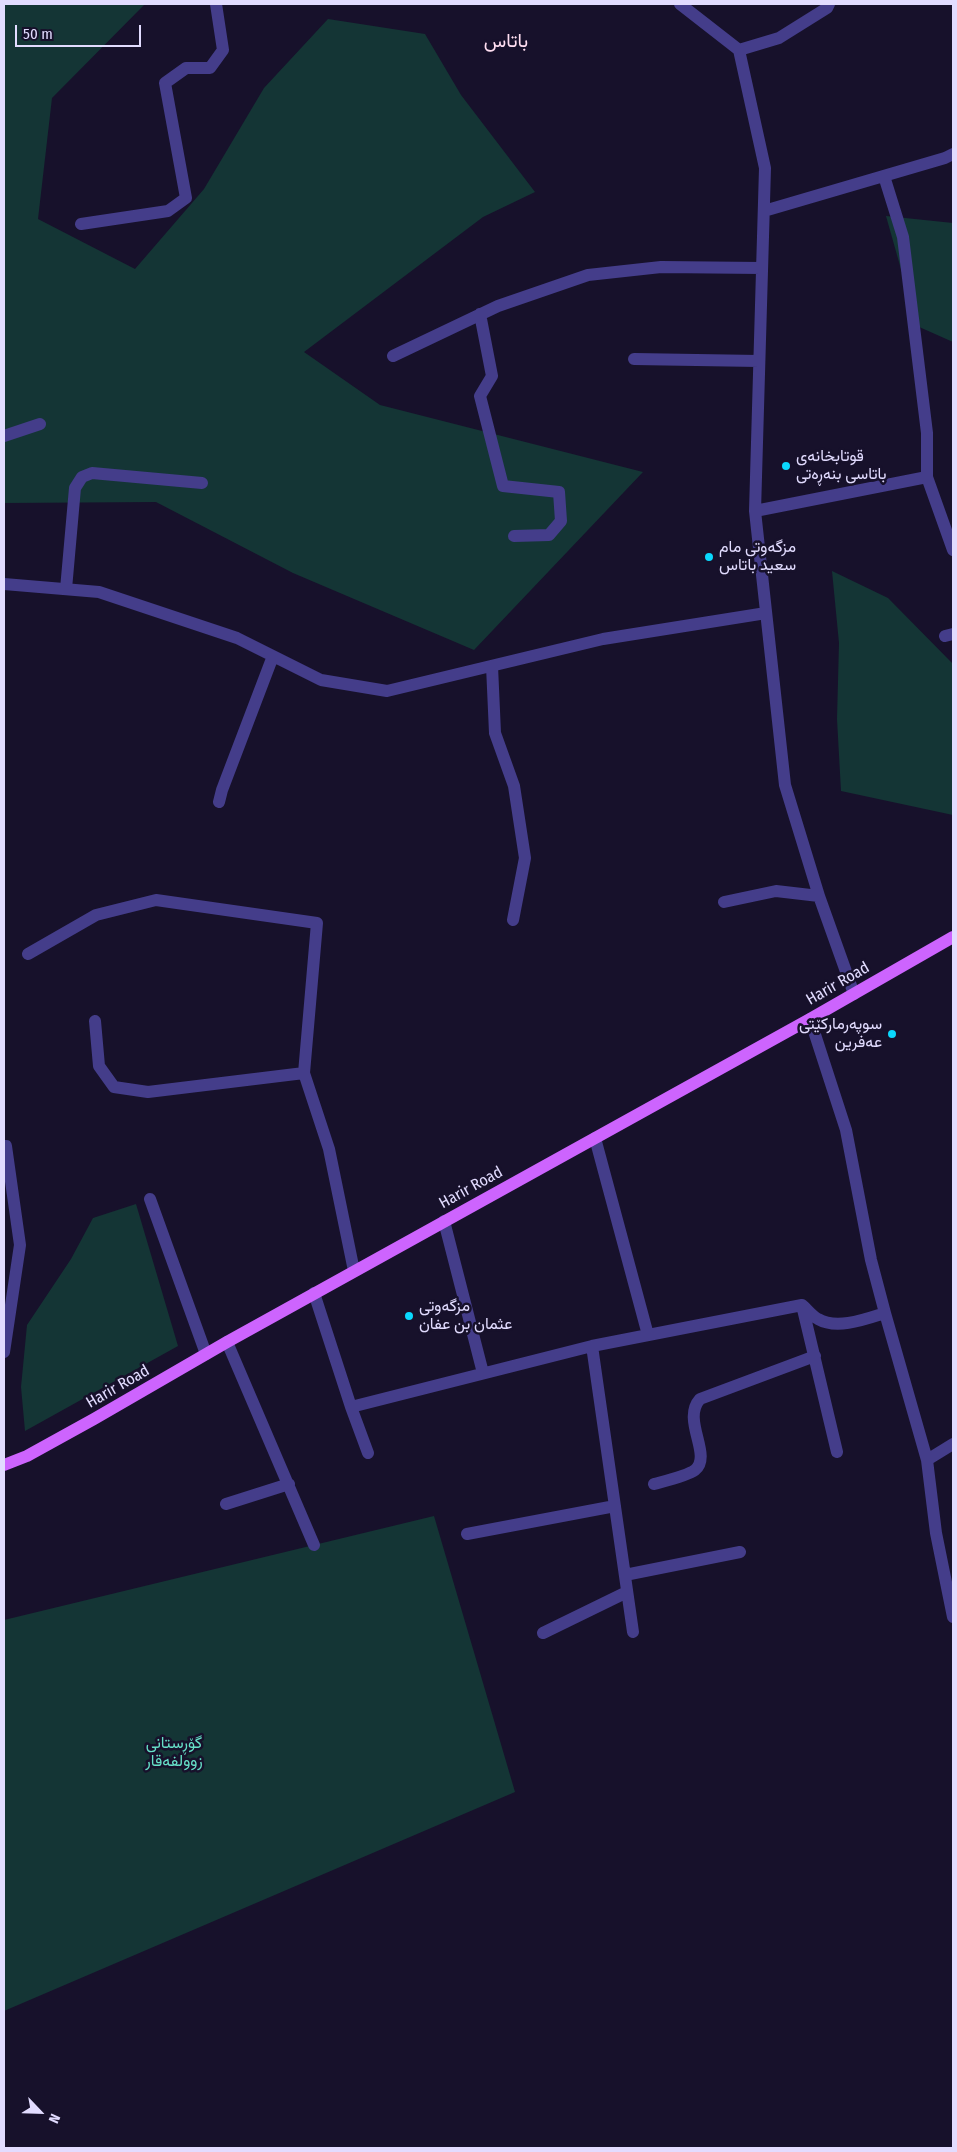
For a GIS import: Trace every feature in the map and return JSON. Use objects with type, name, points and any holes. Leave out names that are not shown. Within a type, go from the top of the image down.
[{"type":"main road","name":"Harir Road","points":[[4,1465],[26,1456],[86,1424],[314,1293],[810,1019],[953,937]]},
{"type":"street","points":[[81,224],[168,211],[186,198],[166,83],[186,68],[210,68],[223,50],[216,4]]},
{"type":"street","points":[[680,4],[739,50],[765,168],[755,511],[785,785],[819,896],[854,994]]},
{"type":"street","points":[[739,50],[779,38],[827,8],[829,4]]},
{"type":"street","points":[[764,211],[945,158],[953,154]]},
{"type":"street","points":[[884,176],[903,237],[927,433],[927,478],[953,550]]},
{"type":"street","points":[[394,356],[498,306],[588,275],[661,267],[762,268]]},
{"type":"street","points":[[480,314],[492,376],[480,396],[503,486],[559,492],[561,521],[550,534],[514,536]]},
{"type":"street","points":[[634,359],[760,361]]},
{"type":"street","points":[[4,436],[40,424]]},
{"type":"street","points":[[66,589],[74,488],[82,477],[92,473],[202,483]]},
{"type":"street","points":[[755,511],[927,478]]},
{"type":"street","points":[[4,584],[99,592],[237,638],[320,680],[387,691],[603,639],[766,613]]},
{"type":"street","points":[[219,802],[273,656]]},
{"type":"street","points":[[492,666],[495,732],[514,786],[525,858],[513,920]]},
{"type":"street","points":[[724,902],[776,890],[819,896]]},
{"type":"street","points":[[28,954],[96,915],[156,900],[317,922],[304,1073],[329,1149],[353,1266],[358,1269]]},
{"type":"street","points":[[810,1019],[846,1130],[871,1260],[884,1314],[927,1460],[936,1533],[953,1617]]},
{"type":"street","points":[[95,1021],[99,1066],[114,1087],[148,1092],[304,1073]]},
{"type":"street","points":[[595,1138],[648,1335]]},
{"type":"street","points":[[4,1146],[6,1146],[20,1245],[4,1352]]},
{"type":"street","points":[[150,1199],[206,1354]]},
{"type":"street","points":[[444,1222],[483,1373]]},
{"type":"street","points":[[314,1293],[368,1453]]},
{"type":"street","points":[[802,1305],[818,1319],[837,1323],[860,1321],[884,1314]]},
{"type":"street","points":[[351,1406],[592,1346],[802,1305]]},
{"type":"street","points":[[802,1305],[837,1452]]},
{"type":"street","points":[[227,1342],[314,1545]]},
{"type":"street","points":[[592,1346],[633,1632]]},
{"type":"street","points":[[654,1484],[694,1470],[699,1464],[701,1457],[693,1414],[694,1406],[700,1399],[815,1356]]},
{"type":"street","points":[[927,1460],[953,1444]]},
{"type":"street","points":[[226,1504],[289,1484]]},
{"type":"street","points":[[466,1534],[615,1506]]},
{"type":"street","points":[[625,1575],[740,1552]]},
{"type":"street","points":[[543,1633],[627,1592]]},
{"type":"green space","points":[[4,4],[145,4],[52,98],[38,219],[135,269],[204,189],[264,88],[328,19],[425,34],[461,95],[535,192],[483,217],[304,352],[380,405],[643,472],[474,650],[293,573],[156,502],[4,503]]},
{"type":"green space","points":[[886,216],[953,223],[953,342],[917,326]]},
{"type":"green space","points":[[832,571],[888,598],[953,664],[953,815],[841,791],[837,719],[839,643]]},
{"type":"green space","points":[[136,1204],[178,1346],[25,1431],[21,1387],[27,1325],[71,1259],[93,1218]]},
{"type":"green space","name":"گۆڕستانی زوولفەقار","points":[[434,1516],[515,1792],[4,2011],[4,1620]]},
{"type":"place","name":"قوتابخانەی باتاسی بنەڕەتی","points":[[786,466]]},
{"type":"place","name":"مزگەوتی مام سعید باتاس","points":[[709,557]]},
{"type":"place","name":"سوپەرمارکێتی عەفرین","points":[[892,1034]]},
{"type":"place","name":"مزگەوتی عثمان بن عفان","points":[[409,1316]]},
{"type":"district","name":"باتاس","points":[[506,42]]}]
